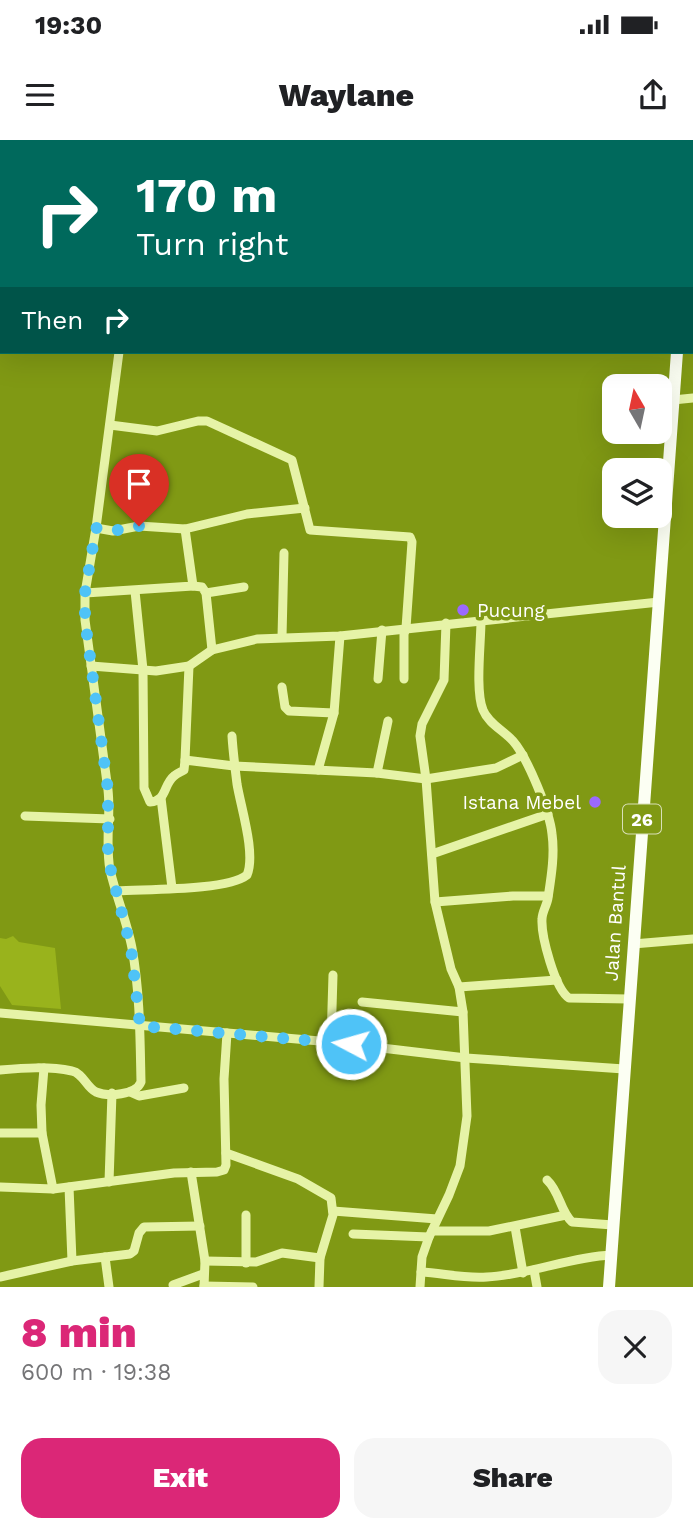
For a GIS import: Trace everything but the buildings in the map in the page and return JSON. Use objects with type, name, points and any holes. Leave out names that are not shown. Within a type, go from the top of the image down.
[{"type":"main road","name":"Jalan Bantul","points":[[609,1287],[620,1068],[629,999],[677,354]]},
{"type":"street","points":[[0,1070],[44,1068],[74,1071],[96,1091],[112,1093],[138,1089],[141,1082],[140,1026],[131,948],[108,853],[108,790],[85,620],[85,593],[119,354]]},
{"type":"street","points":[[673,401],[693,398]]},
{"type":"street","points":[[110,425],[157,431],[204,420],[292,460],[308,527],[313,532],[410,537],[412,542],[403,639],[404,679]]},
{"type":"street","points":[[96,528],[113,531],[139,526],[185,528],[247,514],[305,508]]},
{"type":"street","points":[[185,528],[194,586]]},
{"type":"street","points":[[282,637],[284,553]]},
{"type":"street","points":[[85,593],[202,587],[206,593],[212,650]]},
{"type":"street","points":[[206,593],[244,587]]},
{"type":"street","points":[[135,591],[143,670],[145,788],[150,802],[157,802],[174,775],[184,770],[189,666]]},
{"type":"street","points":[[91,666],[156,671],[189,666],[212,650],[245,642],[282,637],[340,636],[659,602]]},
{"type":"street","points":[[481,620],[482,707],[487,717],[513,741],[523,755],[548,814],[553,852],[548,896],[542,919],[557,980],[563,994],[569,998],[629,999]]},
{"type":"street","points":[[420,1287],[430,1234],[460,1166],[467,1116],[466,1058],[460,987],[451,970],[435,902],[420,730],[444,680],[446,623]]},
{"type":"street","points":[[378,679],[382,630]]},
{"type":"street","points":[[318,770],[334,713],[340,636]]},
{"type":"street","points":[[282,687],[285,707],[289,711],[334,713]]},
{"type":"street","points":[[377,773],[388,721]]},
{"type":"street","points":[[117,891],[238,881],[247,875],[250,866],[249,850],[234,766],[232,736]]},
{"type":"street","points":[[185,760],[234,766],[377,773],[426,779],[496,768],[523,755]]},
{"type":"street","points":[[161,798],[172,888]]},
{"type":"street","points":[[432,854],[548,814]]},
{"type":"street","points":[[25,816],[110,819]]},
{"type":"street","points":[[435,902],[548,896]]},
{"type":"street","points":[[633,944],[693,939]]},
{"type":"street","points":[[331,1042],[333,975]]},
{"type":"street","points":[[460,987],[557,980]]},
{"type":"street","points":[[362,1002],[463,1012]]},
{"type":"street","points":[[0,1013],[331,1042],[466,1058],[620,1068]]},
{"type":"street","points":[[0,1187],[52,1189],[191,1172],[221,1172],[226,1168],[224,1079],[227,1033]]},
{"type":"street","points":[[44,1068],[41,1105],[52,1189]]},
{"type":"street","points":[[130,1092],[139,1096],[184,1088]]},
{"type":"street","points":[[109,1182],[112,1093]]},
{"type":"street","points":[[0,1133],[43,1133]]},
{"type":"street","points":[[226,1153],[298,1179],[328,1195],[333,1211],[320,1258],[319,1287]]},
{"type":"street","points":[[191,1172],[205,1261],[204,1286],[253,1287]]},
{"type":"street","points":[[547,1180],[558,1192],[566,1215],[572,1222],[613,1225]]},
{"type":"street","points":[[69,1187],[72,1261]]},
{"type":"street","points":[[333,1211],[437,1219]]},
{"type":"street","points":[[246,1215],[246,1264]]},
{"type":"street","points":[[353,1234],[489,1231],[566,1215]]},
{"type":"street","points":[[0,1277],[72,1261],[122,1256],[134,1251],[139,1233],[144,1227],[200,1226]]},
{"type":"street","points":[[515,1227],[523,1273]]},
{"type":"street","points":[[205,1261],[246,1264],[282,1253],[320,1258]]},
{"type":"street","points":[[421,1272],[486,1282],[577,1258],[611,1255]]},
{"type":"street","points":[[105,1257],[109,1287]]},
{"type":"street","points":[[534,1270],[537,1287]]},
{"type":"street","points":[[173,1285],[204,1274]]},
{"type":"green space","points":[[13,936],[19,942],[55,948],[61,1009],[12,1005],[0,986],[0,938]]},
{"type":"place","name":"Pucung","points":[[463,610]]},
{"type":"place","name":"Istana Mebel","points":[[595,802]]},
{"type":"route","points":[[139,526],[113,531],[96,528],[85,593],[85,620],[110,807],[108,853],[131,948],[138,990],[140,1026],[351,1044]]}]
